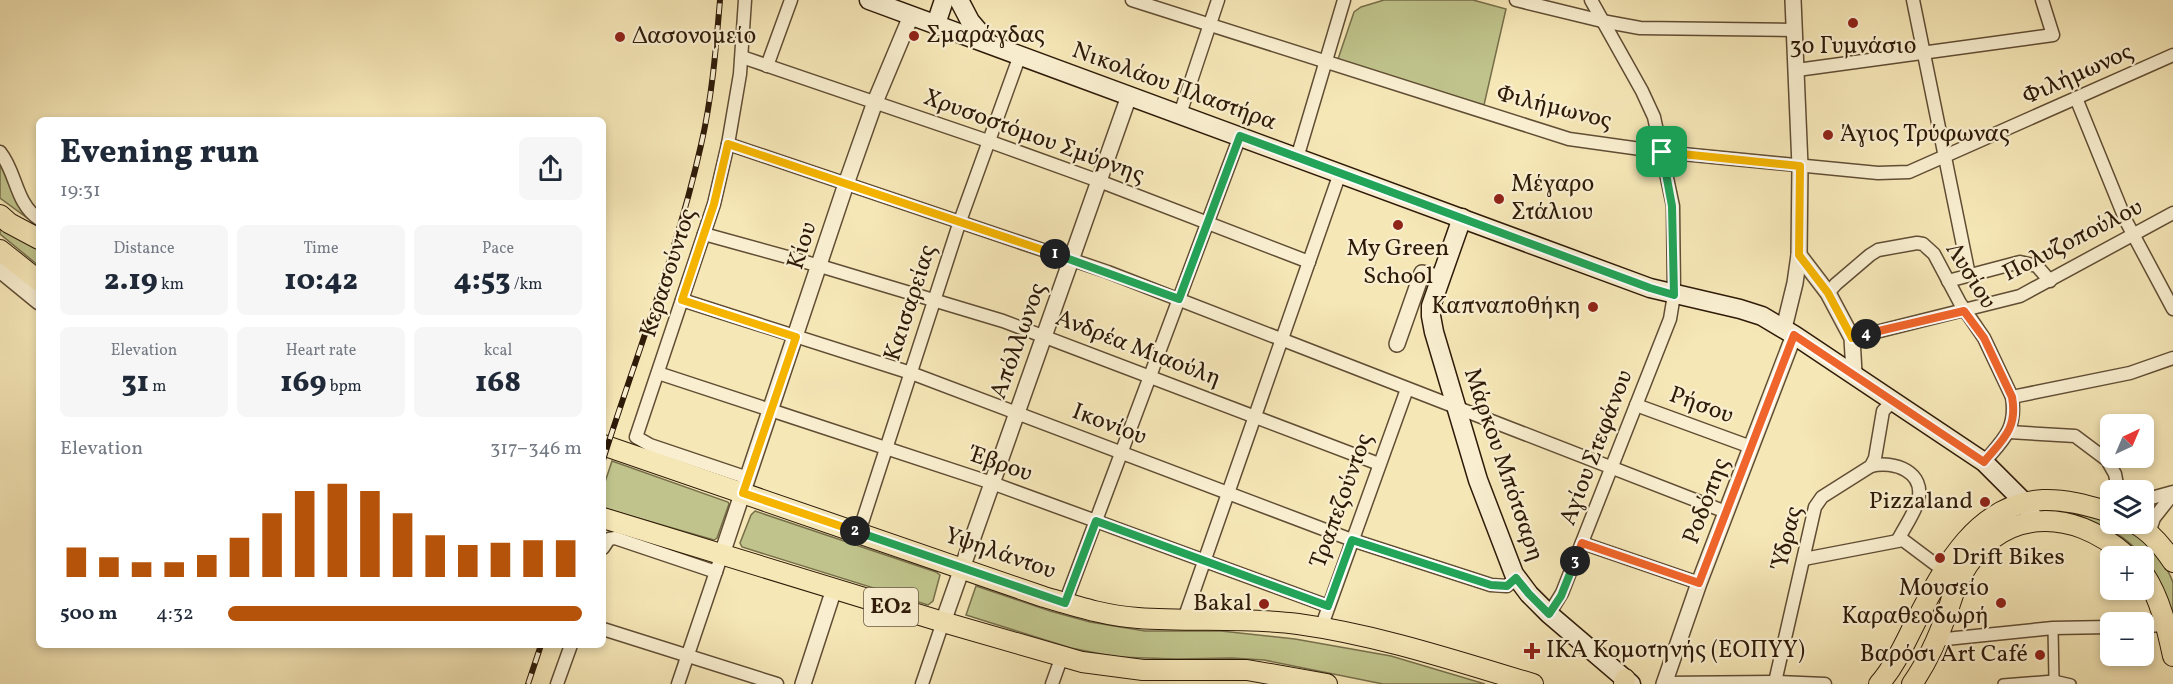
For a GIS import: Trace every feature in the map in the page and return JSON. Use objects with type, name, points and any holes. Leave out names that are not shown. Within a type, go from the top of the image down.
[{"type":"main road","name":"Νικολάου Πλαστήρα","points":[[869,0],[914,8],[936,24],[991,45],[1650,288],[1762,316],[1854,373],[1984,462],[2028,512]]},
{"type":"main road","points":[[936,24],[944,0]]},
{"type":"main road","points":[[959,0],[970,21],[991,45]]},
{"type":"main road","points":[[0,215],[36,237]]},
{"type":"main road","name":"Μάρκου Μπότσαρη","points":[[1462,218],[1431,306],[1431,316],[1478,480],[1516,578],[1549,614],[1627,682]]},
{"type":"main road","points":[[0,250],[36,279]]},
{"type":"main road","name":"Υψηλάντου","points":[[606,446],[746,485],[860,532],[1065,603],[1129,617],[1249,620],[1321,628],[1395,644],[1533,684]]},
{"type":"main road","points":[[1912,684],[1936,640],[1956,587],[1972,558],[1980,549],[2016,526],[2043,500],[2062,501],[2100,510]]},
{"type":"main road","points":[[1879,684],[1896,659],[1943,570],[1960,547],[1976,531],[1998,515],[2028,512],[2078,528],[2112,546]]},
{"type":"main road","name":"ΕΟ2","points":[[606,519],[719,563],[834,589],[1062,657],[1170,677],[1206,677],[1255,671],[1327,684]]},
{"type":"main road","points":[[2148,534],[2173,562]]},
{"type":"main road","points":[[2154,594],[2166,625],[2173,656]]},
{"type":"street","name":"Κερασούντος","points":[[745,0],[742,57],[728,144],[704,234],[636,437],[640,441],[746,485]]},
{"type":"street","points":[[767,66],[791,0]]},
{"type":"street","name":"Φιλήμωνος","points":[[1132,0],[1569,139],[1662,152],[1903,174],[2173,55]]},
{"type":"street","points":[[1180,114],[1218,0]]},
{"type":"street","points":[[1297,158],[1344,0]]},
{"type":"street","points":[[1517,0],[1602,21],[1648,29],[1795,30]]},
{"type":"street","name":"Αγίου Στεφάνου","points":[[1549,614],[1561,596],[1612,468],[1670,319],[1674,295],[1672,206],[1662,152],[1648,103],[1591,0]]},
{"type":"street","name":"Ροδόπης","points":[[1664,683],[1751,447],[1789,332],[1799,255],[1800,166],[1793,0]]},
{"type":"street","points":[[1913,0],[1969,275]]},
{"type":"street","points":[[1797,70],[2053,34],[2042,0]]},
{"type":"street","name":"Κίου","points":[[719,563],[846,184],[875,102],[914,8]]},
{"type":"street","name":"Καισαρείας","points":[[860,532],[960,221],[1020,55]]},
{"type":"street","name":"Χρυσοστόμου Σμύρνης","points":[[742,57],[1099,181],[1309,262]]},
{"type":"street","name":"Απόλλωνος","points":[[943,622],[1129,96]]},
{"type":"street","points":[[2076,98],[2132,234],[2173,309]]},
{"type":"street","points":[[1065,603],[1240,136]]},
{"type":"street","points":[[728,144],[1071,259],[1726,512]]},
{"type":"street","points":[[0,152],[6,161],[20,198],[36,216]]},
{"type":"street","points":[[1184,619],[1340,173]]},
{"type":"street","name":"Πολυζοπούλου","points":[[1852,338],[2018,297],[2173,213]]},
{"type":"street","name":"Ανδρέα Μιαούλη","points":[[704,234],[1003,321],[1379,464]]},
{"type":"street","name":"Λυσίου","points":[[1828,293],[1878,250],[1917,243],[1928,247],[1964,311],[1984,338],[2012,397],[2009,432]]},
{"type":"street","points":[[1799,255],[1828,293],[1852,338],[1854,373]]},
{"type":"street","points":[[1948,281],[2013,263],[2025,262],[2037,266],[2050,281]]},
{"type":"street","points":[[0,270],[36,300]]},
{"type":"street","points":[[1397,345],[1422,273],[1441,278]]},
{"type":"street","name":"Ικονίου","points":[[682,300],[911,373],[1352,540],[1491,585],[1507,586],[1516,578]]},
{"type":"street","points":[[2012,397],[2130,373],[2173,358]]},
{"type":"street","name":"Έβρου","points":[[657,373],[992,483],[1328,606]]},
{"type":"street","name":"Τραπεζούντος","points":[[1321,628],[1407,389]]},
{"type":"street","points":[[1871,466],[1875,458],[1883,411],[1888,406],[1898,403]]},
{"type":"street","name":"Ρήσου","points":[[1636,405],[1751,447]]},
{"type":"street","points":[[1984,462],[2009,432],[2075,436],[2107,460],[2116,480]]},
{"type":"street","points":[[1871,466],[1888,463],[1899,466],[1906,470],[1916,482],[1918,500],[1898,540]]},
{"type":"street","name":"Ύδρας","points":[[1775,682],[1814,512],[1820,500],[1871,466]]},
{"type":"street","points":[[2154,498],[2173,493]]},
{"type":"street","points":[[2154,518],[2173,493]]},
{"type":"street","points":[[606,543],[611,538],[615,538],[719,563],[678,684]]},
{"type":"street","points":[[1804,559],[1904,540],[1943,570]]},
{"type":"street","points":[[1582,543],[1699,583]]},
{"type":"street","points":[[803,684],[834,589]]},
{"type":"street","points":[[922,684],[943,622]]},
{"type":"street","points":[[2154,626],[2166,625]]},
{"type":"street","points":[[1936,640],[2053,628],[2100,627]]},
{"type":"street","points":[[2053,628],[2054,680]]},
{"type":"street","points":[[606,629],[777,684]]},
{"type":"street","points":[[557,684],[570,648]]},
{"type":"street","points":[[1052,684],[1062,657]]},
{"type":"street","points":[[2003,684],[2054,680],[2071,684]]},
{"type":"street","points":[[1664,683],[1826,684]]},
{"type":"green space","points":[[1384,0],[1473,0],[1506,9],[1484,105],[1341,62],[1338,59],[1354,12],[1361,7]]},
{"type":"green space","points":[[0,164],[14,196],[32,218],[30,220],[0,198]]},
{"type":"green space","points":[[0,225],[36,248],[36,264],[0,234]]},
{"type":"green space","points":[[612,461],[728,502],[717,538],[714,540],[606,509],[606,479]]},
{"type":"green space","points":[[755,511],[936,572],[940,575],[933,601],[928,605],[742,547],[740,543],[751,515]]},
{"type":"green space","points":[[2070,513],[2100,518],[2100,526],[2086,522]]},
{"type":"green space","points":[[2117,534],[2134,534],[2148,546],[2132,546]]},
{"type":"green space","points":[[2154,553],[2170,574],[2173,583],[2173,616],[2168,602],[2156,576]]},
{"type":"green space","points":[[976,586],[1090,622],[1145,631],[1221,631],[1295,639],[1391,656],[1485,684],[1383,684],[1264,660],[1116,657],[1071,648],[966,615]]},
{"type":"railway","points":[[606,451],[668,264],[691,185],[708,109],[720,0]]},
{"type":"railway","points":[[528,684],[540,648]]},
{"type":"place","name":"3ο Γυμνάσιο","points":[[1853,23]]},
{"type":"place","name":"Σμαράγδας","points":[[914,36]]},
{"type":"place","name":"Δασονομείο","points":[[620,37]]},
{"type":"place","name":"Άγιος Τρύφωνας","points":[[1828,135]]},
{"type":"place","name":"Μέγαρο Στάλιου","points":[[1499,199]]},
{"type":"place","name":"My Green School","points":[[1398,225]]},
{"type":"place","name":"Καπναποθήκη","points":[[1593,307]]},
{"type":"place","name":"Pizzaland","points":[[1985,502]]},
{"type":"place","name":"Drift Bikes","points":[[1940,558]]},
{"type":"place","name":"Μουσείο Καραθεοδωρή","points":[[2001,603]]},
{"type":"place","name":"Bakal","points":[[1264,604]]},
{"type":"place","name":"ΙΚΑ Κομοτηνής (ΕΟΠΥΥ)","points":[[1532,651]]},
{"type":"place","name":"Βαρόσι Art Café","points":[[2040,655]]},
{"type":"route","points":[[1240,136],[1674,295],[1672,206],[1662,152],[1800,166],[1799,255],[1828,293],[1852,338],[1964,311],[1984,338],[2012,397],[2009,432],[1984,462],[1794,335],[1699,583],[1582,543],[1561,596],[1549,614],[1516,578],[1507,586],[1491,585],[1352,540],[1328,606],[1096,521],[1065,603],[743,493],[796,337],[682,300],[714,204],[728,144],[1071,259],[1179,299],[1240,136]]}]
